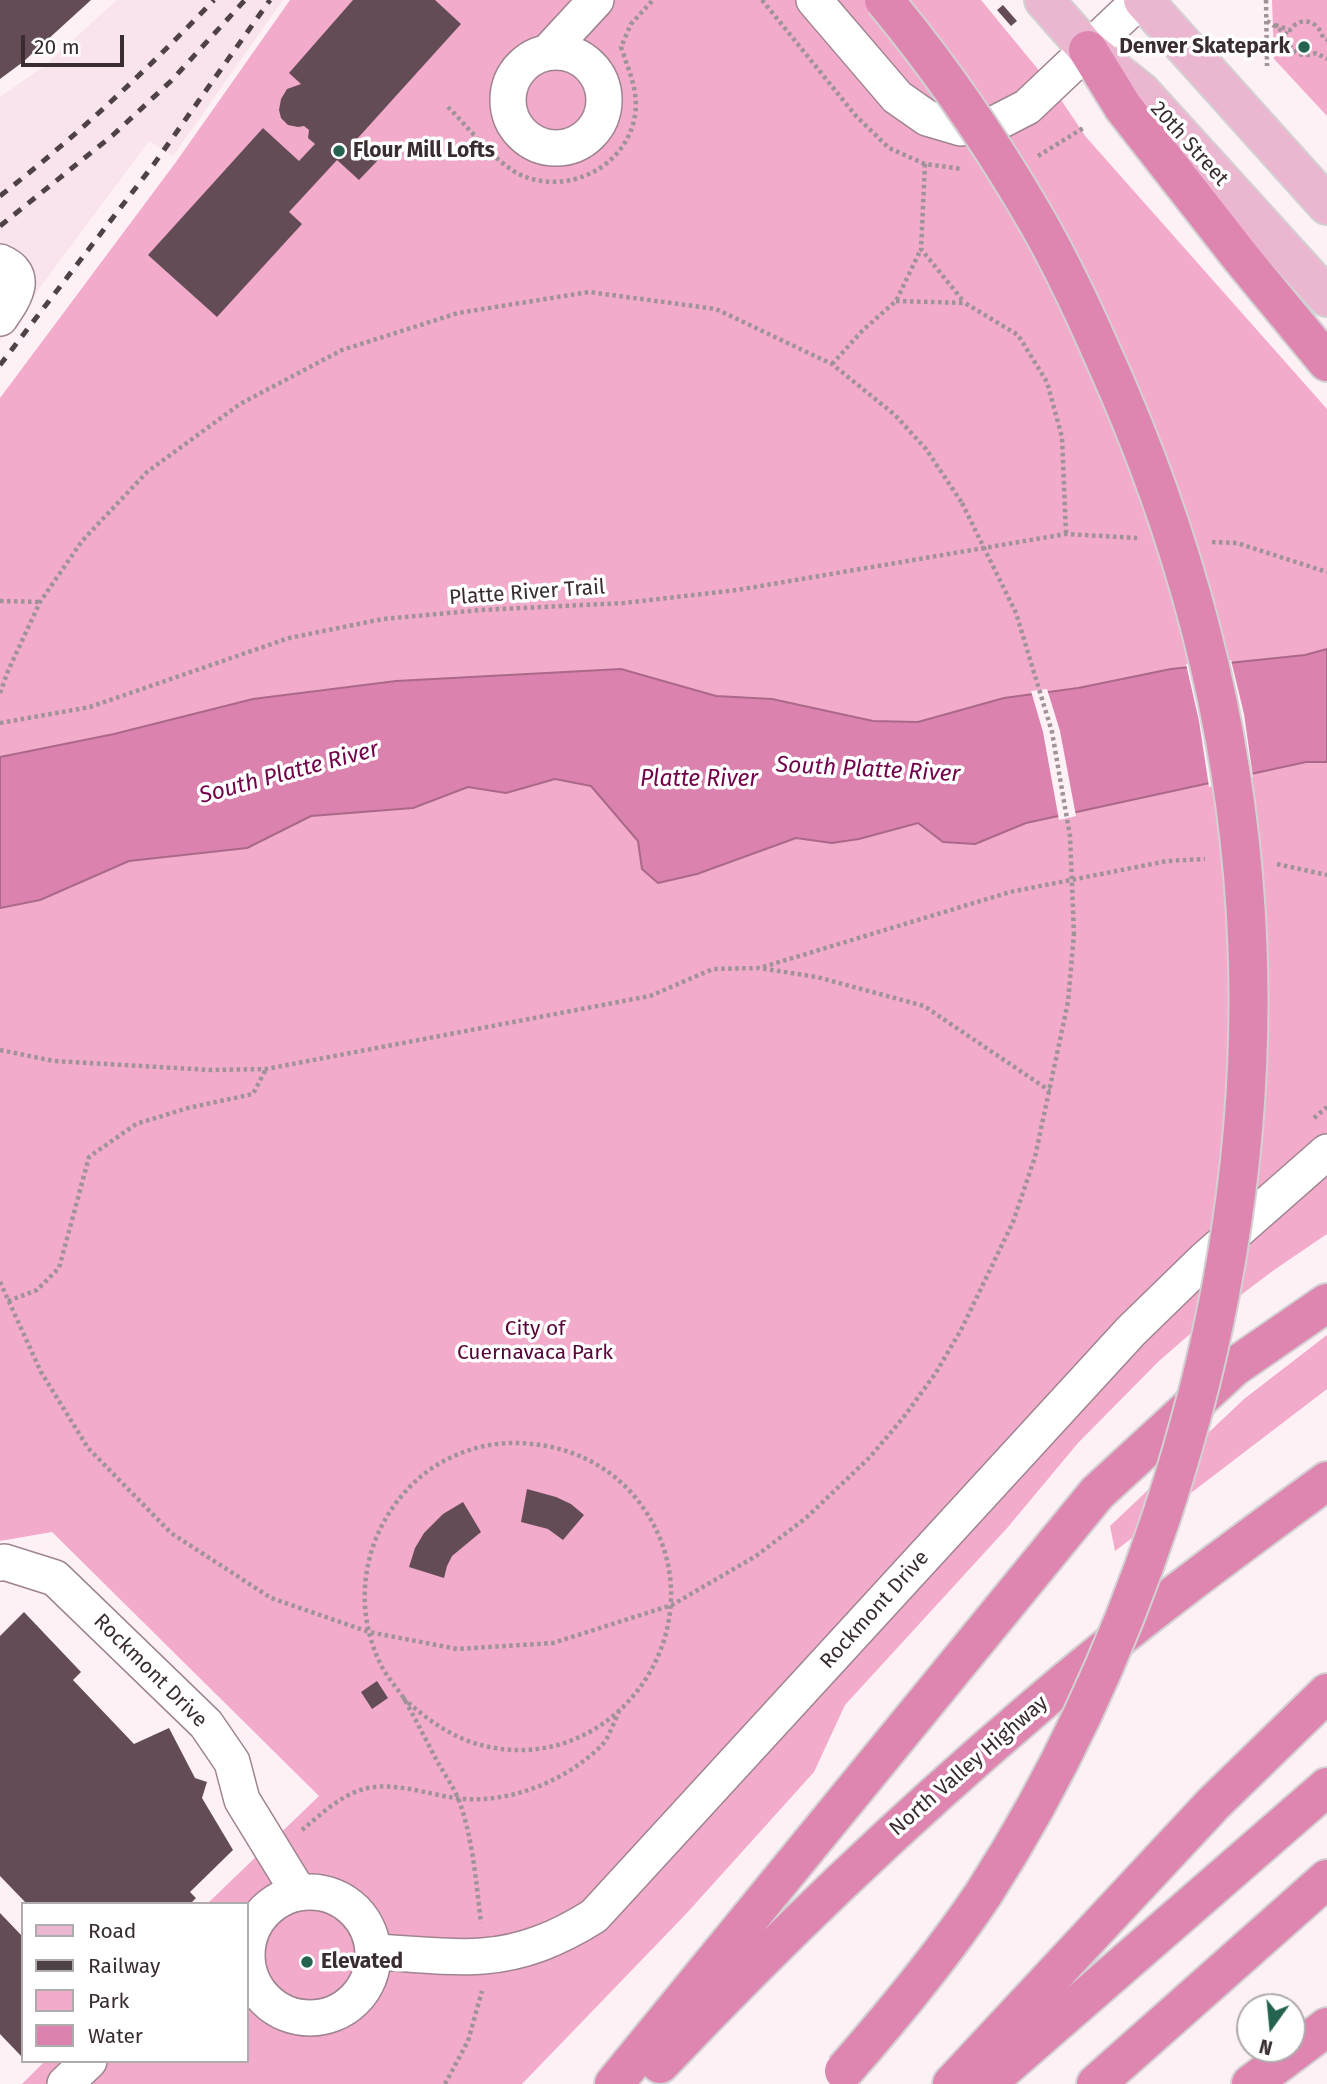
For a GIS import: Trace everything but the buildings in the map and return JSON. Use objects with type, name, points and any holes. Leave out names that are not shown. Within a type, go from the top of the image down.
[{"type":"highway","points":[[831,2084],[914,1989],[983,1894],[1056,1768],[1094,1691],[1126,1616],[1187,1438],[1212,1340],[1237,1192],[1249,1029],[1245,879],[1229,759],[1202,632],[1149,465],[1088,322],[1030,209],[989,142],[913,35],[884,0]]},
{"type":"highway","points":[[1088,50],[1132,99],[1242,259],[1327,362]]},
{"type":"highway","points":[[614,2084],[1097,1493],[1234,1367],[1327,1303]]},
{"type":"highway","name":"North Valley Highway","points":[[640,2084],[780,1941],[894,1832],[1034,1708],[1160,1607],[1327,1481]]},
{"type":"highway","points":[[952,2084],[1213,1804],[1327,1693]]},
{"type":"highway","points":[[986,2084],[1327,1787]]},
{"type":"highway","points":[[1096,2084],[1327,1879]]},
{"type":"highway","points":[[1251,2084],[1327,2027]]},
{"type":"main road","points":[[1044,0],[1088,50]]},
{"type":"main road","points":[[1142,0],[1327,205]]},
{"type":"main road","name":"20th Street","points":[[1132,99],[1327,297]]},
{"type":"street","points":[[548,52],[596,0]]},
{"type":"street","points":[[814,0],[897,97],[927,117],[961,128],[994,124],[1027,107],[1142,0]]},
{"type":"street","points":[[0,262],[12,270],[17,283],[17,292],[0,318]]},
{"type":"street","name":"Rockmont Drive","points":[[374,1952],[482,1956],[530,1948],[564,1935],[594,1916],[1130,1331],[1203,1260],[1327,1152]]},
{"type":"street","name":"Rockmont Drive","points":[[1,1565],[55,1578],[206,1724],[232,1762],[242,1800],[299,1893]]},
{"type":"street","points":[[248,1947],[251,1932],[262,1914],[279,1900],[299,1893],[320,1892],[341,1899],[358,1912],[369,1931],[374,1952],[371,1973],[362,1992],[347,2007],[329,2015],[309,2018],[289,2014],[272,2005],[258,1990],[248,1972]]},
{"type":"street","points":[[65,2084],[87,2063]]},
{"type":"path","points":[[448,107],[507,166],[524,176],[542,181],[563,182],[597,171],[618,152],[632,125],[634,83],[621,47],[631,24],[653,0]]},
{"type":"path","points":[[762,0],[856,116],[889,148],[925,164],[922,249],[896,302],[863,330],[832,364]]},
{"type":"path","points":[[1266,0],[1267,66]]},
{"type":"path","points":[[1266,21],[1290,30],[1298,22],[1309,22],[1319,27],[1323,38],[1327,40]]},
{"type":"path","points":[[1266,21],[1288,35],[1289,46],[1293,51],[1304,56],[1316,52],[1327,59]]},
{"type":"path","points":[[922,249],[965,303]]},
{"type":"path","points":[[0,693],[40,602],[82,541],[147,472],[240,404],[342,350],[458,313],[589,292],[716,309],[832,364],[895,415],[926,449],[962,503],[1016,613],[1052,732],[1070,836],[1074,934],[1068,1002],[1035,1157],[1013,1222],[961,1330],[903,1418],[870,1457],[806,1518],[756,1556],[672,1605],[553,1643],[457,1649],[369,1632],[271,1598],[171,1533],[88,1448],[41,1372],[0,1282]]},
{"type":"path","points":[[896,302],[965,303]]},
{"type":"path","name":"Platte River Trail","points":[[0,723],[90,707],[289,638],[383,619],[481,610],[624,603],[737,590],[1066,534],[1062,438],[1047,382],[1017,335],[965,303]]},
{"type":"path","points":[[0,601],[40,602]]},
{"type":"path","points":[[759,968],[1010,892],[1167,861],[1215,858]]},
{"type":"path","points":[[1270,863],[1327,875]]},
{"type":"path","points":[[0,1050],[54,1061],[211,1070],[266,1069],[650,996],[713,969],[759,968],[817,977],[924,1006],[1050,1091]]},
{"type":"path","points":[[8,1301],[37,1290],[59,1268],[89,1157],[136,1124],[188,1108],[253,1094],[266,1069]]},
{"type":"path","points":[[403,1698],[444,1730],[469,1741],[508,1748],[548,1746],[574,1738],[597,1727],[619,1711],[640,1689],[656,1663],[667,1635],[672,1605],[670,1572],[662,1540],[646,1511],[625,1485],[599,1465],[569,1451],[537,1443],[504,1443],[471,1449],[441,1462],[414,1482],[392,1507],[376,1535],[367,1567],[364,1600],[369,1632],[382,1667],[403,1698],[458,1798],[473,1857],[481,1924],[483,1990],[468,2041],[445,2084]]},
{"type":"path","points":[[275,1853],[335,1804],[365,1788],[401,1787],[458,1798],[486,1798],[530,1791],[566,1774],[604,1744],[619,1711]]},
{"type":"shaded area","points":[[117,0],[283,0],[173,156],[149,141],[0,341],[0,97],[43,67]]},
{"type":"green space","points":[[290,0],[981,0],[1051,85],[1086,137],[1327,409],[1327,649],[1305,655],[1171,669],[1078,688],[1004,698],[918,722],[873,721],[772,699],[716,696],[621,669],[396,681],[253,699],[114,734],[0,757],[0,398],[176,162]]},
{"type":"green space","name":"Denver Skatepark","points":[[1272,0],[1327,0],[1327,116],[1274,59]]},
{"type":"green space","name":"City of Cuernavaca Park","points":[[1306,762],[1327,762],[1327,1234],[1197,1328],[1159,1361],[1078,1443],[1008,1527],[845,1705],[814,1772],[686,1914],[522,2084],[22,2084],[43,2063],[248,2063],[248,1902],[209,1902],[319,1796],[52,1532],[0,1541],[0,908],[40,900],[129,861],[247,848],[311,816],[413,808],[468,787],[506,793],[555,779],[591,786],[638,841],[642,869],[697,874],[796,838],[832,843],[859,839],[918,823],[943,842],[975,844],[1026,823]]},
{"type":"green space","points":[[1327,1335],[1327,1389],[1115,1551],[1110,1526],[1244,1399]]},
{"type":"water","name":"Platte River","points":[[1327,649],[1327,762],[1306,762],[1026,823],[975,844],[943,842],[918,823],[859,839],[832,843],[796,838],[697,874],[658,883],[642,869],[638,841],[591,786],[555,779],[506,793],[468,787],[413,808],[311,816],[247,848],[129,861],[40,900],[0,908],[0,757],[114,734],[253,699],[396,681],[621,669],[716,696],[772,699],[873,721],[918,722],[1004,698],[1078,688],[1171,669],[1305,655]]},
{"type":"pier","points":[[1231,660],[1244,714],[1253,777],[1209,787],[1199,721],[1186,664]]},
{"type":"pier","points":[[1047,689],[1060,731],[1076,816],[1059,820],[1043,732],[1031,691]]},
{"type":"railway","points":[[0,196],[111,102],[214,0]]},
{"type":"railway","points":[[0,226],[113,135],[171,81],[245,0]]},
{"type":"railway","points":[[0,365],[154,164],[270,0]]},
{"type":"place","name":"Denver Skatepark","points":[[1304,47]]},
{"type":"place","name":"Flour Mill Lofts","points":[[339,151]]},
{"type":"place","name":"Elevated","points":[[307,1962]]},
{"type":"water label","name":"South Platte River","points":[[868,770]]},
{"type":"water label","name":"South Platte River","points":[[289,773]]}]
